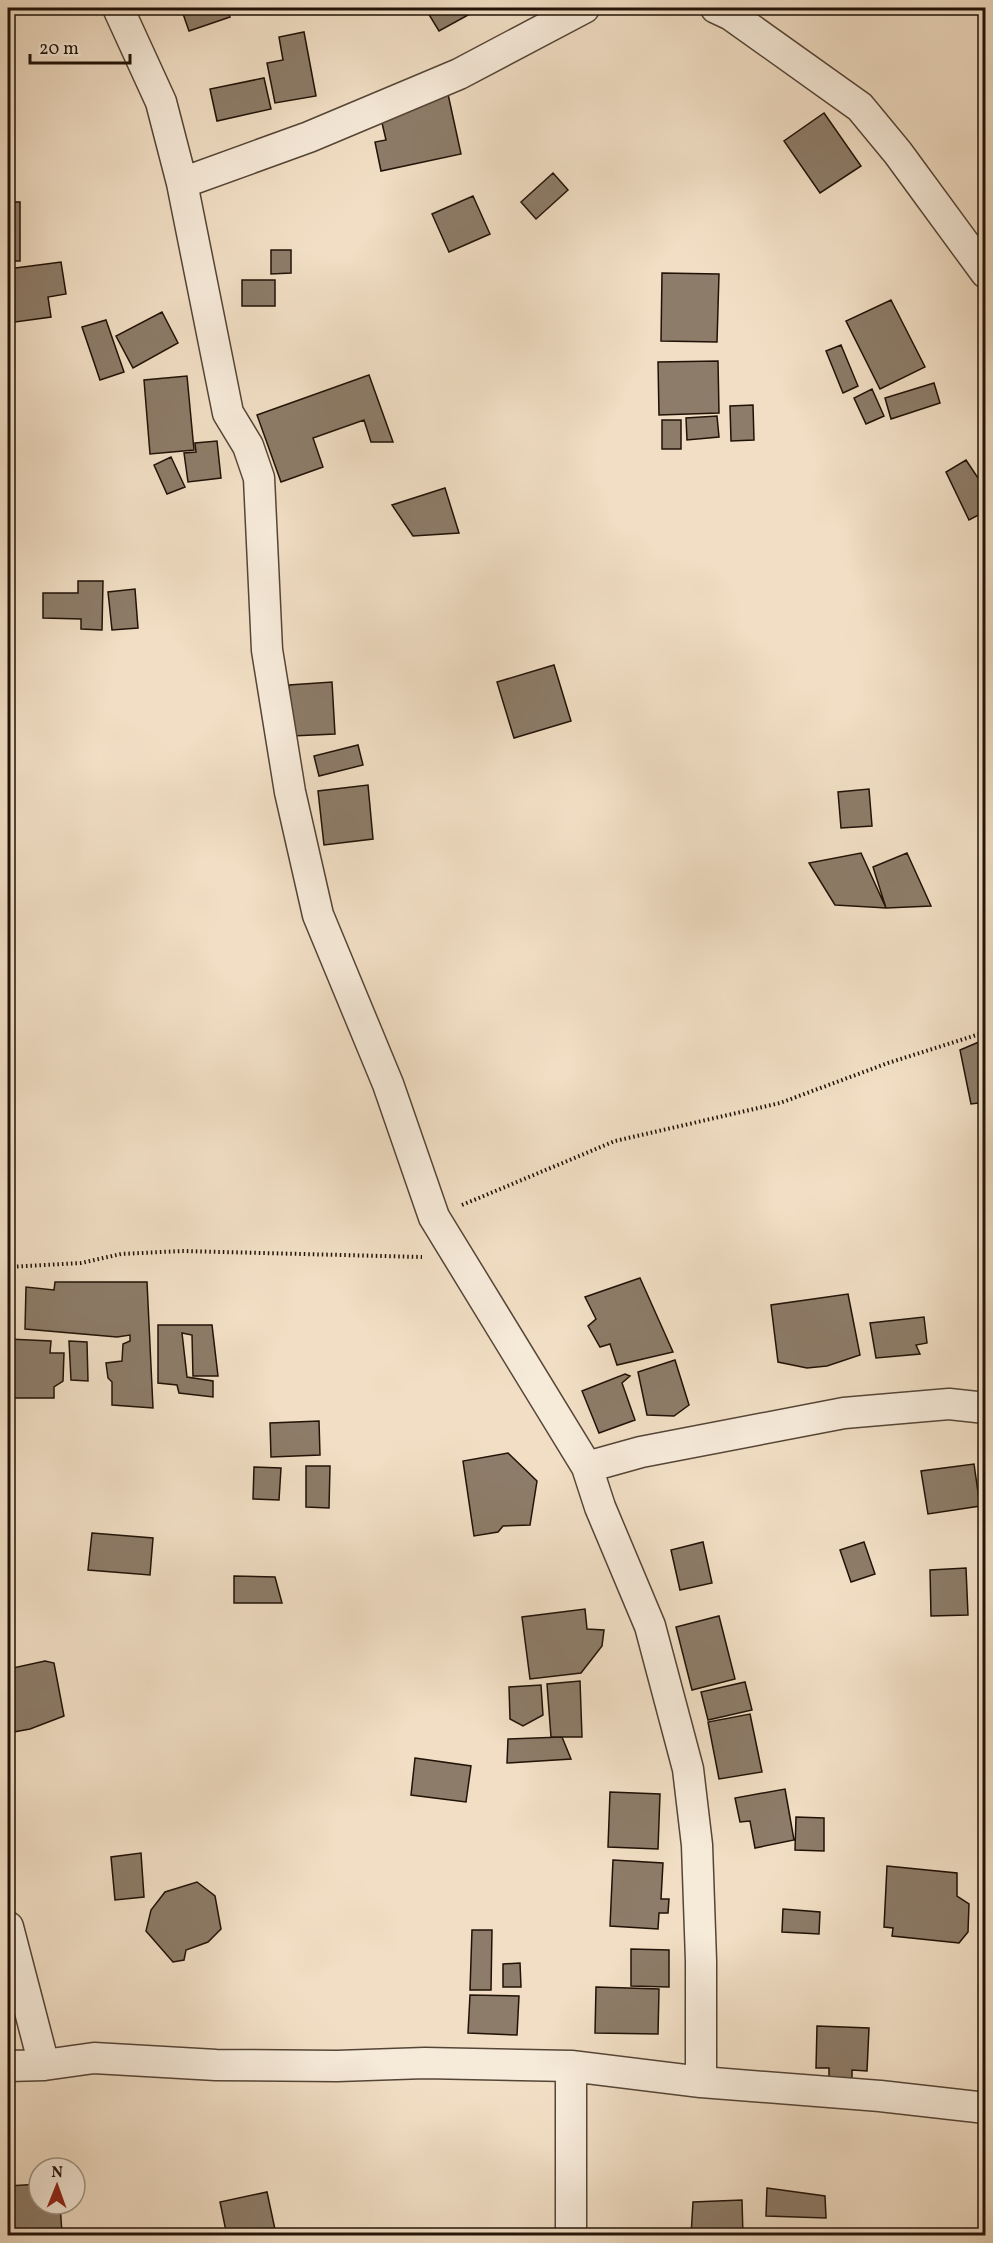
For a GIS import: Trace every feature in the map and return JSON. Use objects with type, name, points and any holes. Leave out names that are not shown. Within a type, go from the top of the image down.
[{"type":"street","points":[[118,8],[161,102],[182,183],[228,413],[248,446],[259,478],[267,650],[290,792],[318,915],[388,1084],[434,1217],[587,1467],[600,1508],[651,1626],[688,1769],[698,1868],[701,2082]]},
{"type":"street","points":[[182,183],[309,137],[459,74],[584,8]]},
{"type":"street","points":[[716,8],[731,15],[860,107],[898,153],[986,273]]},
{"type":"street","points":[[587,1467],[641,1452],[844,1413],[949,1404],[986,1408]]},
{"type":"street","points":[[8,1926],[44,2065]]},
{"type":"street","points":[[8,2066],[44,2065],[94,2058],[216,2065],[337,2066],[425,2063],[571,2066],[701,2082],[880,2096],[986,2108]]},
{"type":"street","points":[[571,2066],[571,2235]]},
{"type":"path","points":[[434,1217],[615,1141],[780,1102],[888,1063],[986,1032]]},
{"type":"path","points":[[8,1267],[81,1263],[121,1254],[182,1251],[395,1257],[458,1256]]},
{"type":"building","points":[[181,8],[226,8],[230,17],[189,31]]},
{"type":"building","points":[[425,8],[478,8],[479,9],[439,31]]},
{"type":"building","points":[[304,32],[316,96],[275,103],[267,63],[283,60],[279,37]]},
{"type":"building","points":[[264,78],[271,109],[217,121],[210,89]]},
{"type":"building","points":[[448,94],[461,154],[381,171],[375,142],[386,140],[379,110]]},
{"type":"building","points":[[824,113],[861,166],[820,193],[784,141]]},
{"type":"building","points":[[553,173],[568,190],[536,219],[521,202]]},
{"type":"building","points":[[473,196],[490,234],[449,252],[432,214]]},
{"type":"building","points":[[8,202],[20,202],[20,261],[8,261]]},
{"type":"building","points":[[271,250],[291,250],[291,273],[271,274]]},
{"type":"building","points":[[61,262],[66,294],[48,297],[51,317],[8,323],[8,269]]},
{"type":"building","points":[[662,273],[719,274],[717,342],[661,341]]},
{"type":"building","points":[[242,280],[275,280],[275,306],[242,306]]},
{"type":"building","points":[[891,300],[925,367],[880,389],[846,321]]},
{"type":"building","points":[[162,312],[178,343],[133,368],[116,336]]},
{"type":"building","points":[[106,320],[124,372],[100,380],[82,327]]},
{"type":"building","points":[[841,345],[858,386],[843,393],[826,351]]},
{"type":"building","points":[[718,361],[719,413],[659,415],[658,362]]},
{"type":"building","points":[[369,375],[393,442],[371,442],[364,420],[313,438],[323,467],[281,482],[257,415]]},
{"type":"building","points":[[187,376],[194,450],[150,454],[144,380]]},
{"type":"building","points":[[934,383],[940,403],[891,419],[885,398]]},
{"type":"building","points":[[872,389],[884,416],[866,424],[854,398]]},
{"type":"building","points":[[753,405],[754,440],[731,441],[730,406]]},
{"type":"building","points":[[717,416],[719,437],[687,440],[686,418]]},
{"type":"building","points":[[662,420],[681,420],[681,449],[662,449]]},
{"type":"building","points":[[217,441],[221,478],[188,482],[184,453],[196,452],[195,443]]},
{"type":"building","points":[[171,457],[185,487],[167,494],[154,465]]},
{"type":"building","points":[[966,460],[986,490],[986,511],[969,520],[946,472]]},
{"type":"building","points":[[445,488],[459,533],[413,536],[392,505]]},
{"type":"building","points":[[78,581],[103,581],[102,630],[81,629],[81,619],[43,618],[43,593],[78,593]]},
{"type":"building","points":[[135,589],[138,628],[112,630],[108,592]]},
{"type":"building","points":[[554,665],[571,721],[514,738],[497,682]]},
{"type":"building","points":[[332,682],[335,734],[292,736],[289,685]]},
{"type":"building","points":[[358,745],[363,765],[319,776],[314,756]]},
{"type":"building","points":[[368,785],[373,839],[324,845],[318,791]]},
{"type":"building","points":[[869,789],[872,826],[841,828],[838,792]]},
{"type":"building","points":[[861,853],[886,908],[835,905],[809,863]]},
{"type":"building","points":[[907,853],[931,906],[886,908],[873,867]]},
{"type":"building","points":[[986,1039],[986,1102],[971,1104],[960,1050]]},
{"type":"building","points":[[640,1278],[673,1352],[617,1365],[610,1344],[600,1347],[588,1326],[596,1319],[585,1297]]},
{"type":"building","points":[[55,1282],[147,1282],[153,1408],[112,1405],[112,1382],[108,1378],[106,1363],[122,1361],[123,1344],[130,1341],[130,1335],[117,1337],[25,1329],[26,1287],[54,1290]]},
{"type":"building","points":[[848,1294],[860,1355],[827,1366],[807,1368],[778,1362],[771,1305]]},
{"type":"building","points":[[924,1317],[927,1343],[916,1345],[920,1354],[876,1358],[870,1323]]},
{"type":"building","points":[[158,1325],[212,1325],[218,1376],[193,1376],[192,1335],[182,1333],[187,1377],[213,1381],[213,1397],[179,1393],[177,1385],[158,1383]]},
{"type":"building","points":[[8,1339],[51,1341],[50,1353],[64,1353],[63,1381],[54,1387],[54,1398],[8,1398]]},
{"type":"building","points":[[69,1341],[87,1342],[88,1381],[71,1380]]},
{"type":"building","points":[[675,1360],[689,1405],[674,1416],[647,1415],[638,1372]]},
{"type":"building","points":[[625,1374],[630,1376],[622,1383],[635,1420],[599,1433],[582,1391]]},
{"type":"building","points":[[319,1421],[320,1455],[271,1457],[270,1423]]},
{"type":"building","points":[[508,1453],[537,1481],[530,1525],[503,1526],[498,1532],[474,1536],[463,1461]]},
{"type":"building","points":[[974,1464],[980,1506],[928,1514],[921,1471]]},
{"type":"building","points":[[306,1466],[330,1466],[329,1508],[306,1507]]},
{"type":"building","points":[[254,1467],[281,1468],[279,1500],[253,1499]]},
{"type":"building","points":[[92,1533],[153,1538],[150,1575],[88,1570]]},
{"type":"building","points":[[703,1542],[712,1583],[680,1590],[671,1550]]},
{"type":"building","points":[[864,1542],[875,1574],[851,1582],[840,1550]]},
{"type":"building","points":[[966,1568],[968,1615],[931,1616],[930,1570]]},
{"type":"building","points":[[234,1576],[275,1577],[282,1603],[234,1603]]},
{"type":"building","points":[[585,1609],[587,1629],[604,1630],[602,1646],[581,1673],[530,1679],[522,1617]]},
{"type":"building","points":[[719,1616],[735,1679],[692,1690],[676,1627]]},
{"type":"building","points":[[45,1661],[54,1663],[64,1716],[30,1729],[8,1733],[8,1669]]},
{"type":"building","points":[[580,1681],[582,1737],[551,1737],[547,1684]]},
{"type":"building","points":[[745,1682],[752,1710],[708,1720],[701,1692]]},
{"type":"building","points":[[541,1685],[543,1715],[523,1726],[510,1719],[509,1687]]},
{"type":"building","points":[[750,1714],[762,1772],[719,1779],[708,1722]]},
{"type":"building","points":[[562,1737],[571,1759],[507,1763],[508,1739]]},
{"type":"building","points":[[415,1758],[471,1766],[466,1802],[411,1795]]},
{"type":"building","points":[[785,1789],[794,1840],[755,1848],[750,1821],[740,1822],[735,1798]]},
{"type":"building","points":[[610,1792],[660,1794],[658,1849],[608,1847]]},
{"type":"building","points":[[796,1817],[824,1818],[824,1851],[795,1850]]},
{"type":"building","points":[[141,1853],[144,1897],[115,1900],[111,1857]]},
{"type":"building","points":[[613,1860],[663,1863],[661,1899],[669,1899],[668,1913],[659,1913],[658,1929],[610,1926]]},
{"type":"building","points":[[887,1866],[957,1873],[957,1896],[969,1904],[968,1932],[959,1943],[892,1936],[893,1928],[884,1927]]},
{"type":"building","points":[[197,1882],[215,1896],[221,1929],[208,1942],[186,1950],[184,1960],[173,1962],[146,1931],[151,1910],[165,1892]]},
{"type":"building","points":[[783,1909],[820,1912],[819,1934],[782,1932]]},
{"type":"building","points":[[472,1930],[492,1930],[491,1990],[470,1990]]},
{"type":"building","points":[[631,1949],[669,1950],[669,1987],[631,1986]]},
{"type":"building","points":[[520,1963],[521,1987],[503,1987],[503,1964]]},
{"type":"building","points":[[596,1987],[659,1989],[658,2034],[595,2033]]},
{"type":"building","points":[[470,1995],[519,1996],[517,2035],[468,2033]]},
{"type":"building","points":[[817,2026],[869,2028],[867,2071],[852,2070],[852,2079],[829,2078],[829,2068],[816,2068]]},
{"type":"building","points":[[27,2185],[27,2216],[61,2216],[62,2233],[12,2235],[9,2186]]},
{"type":"building","points":[[767,2188],[825,2196],[826,2218],[766,2216]]},
{"type":"building","points":[[267,2192],[276,2234],[227,2236],[220,2202]]},
{"type":"building","points":[[742,2200],[743,2236],[691,2236],[693,2202]]},
{"type":"building","points":[[961,2229],[986,2229],[986,2236],[961,2236]]}]
